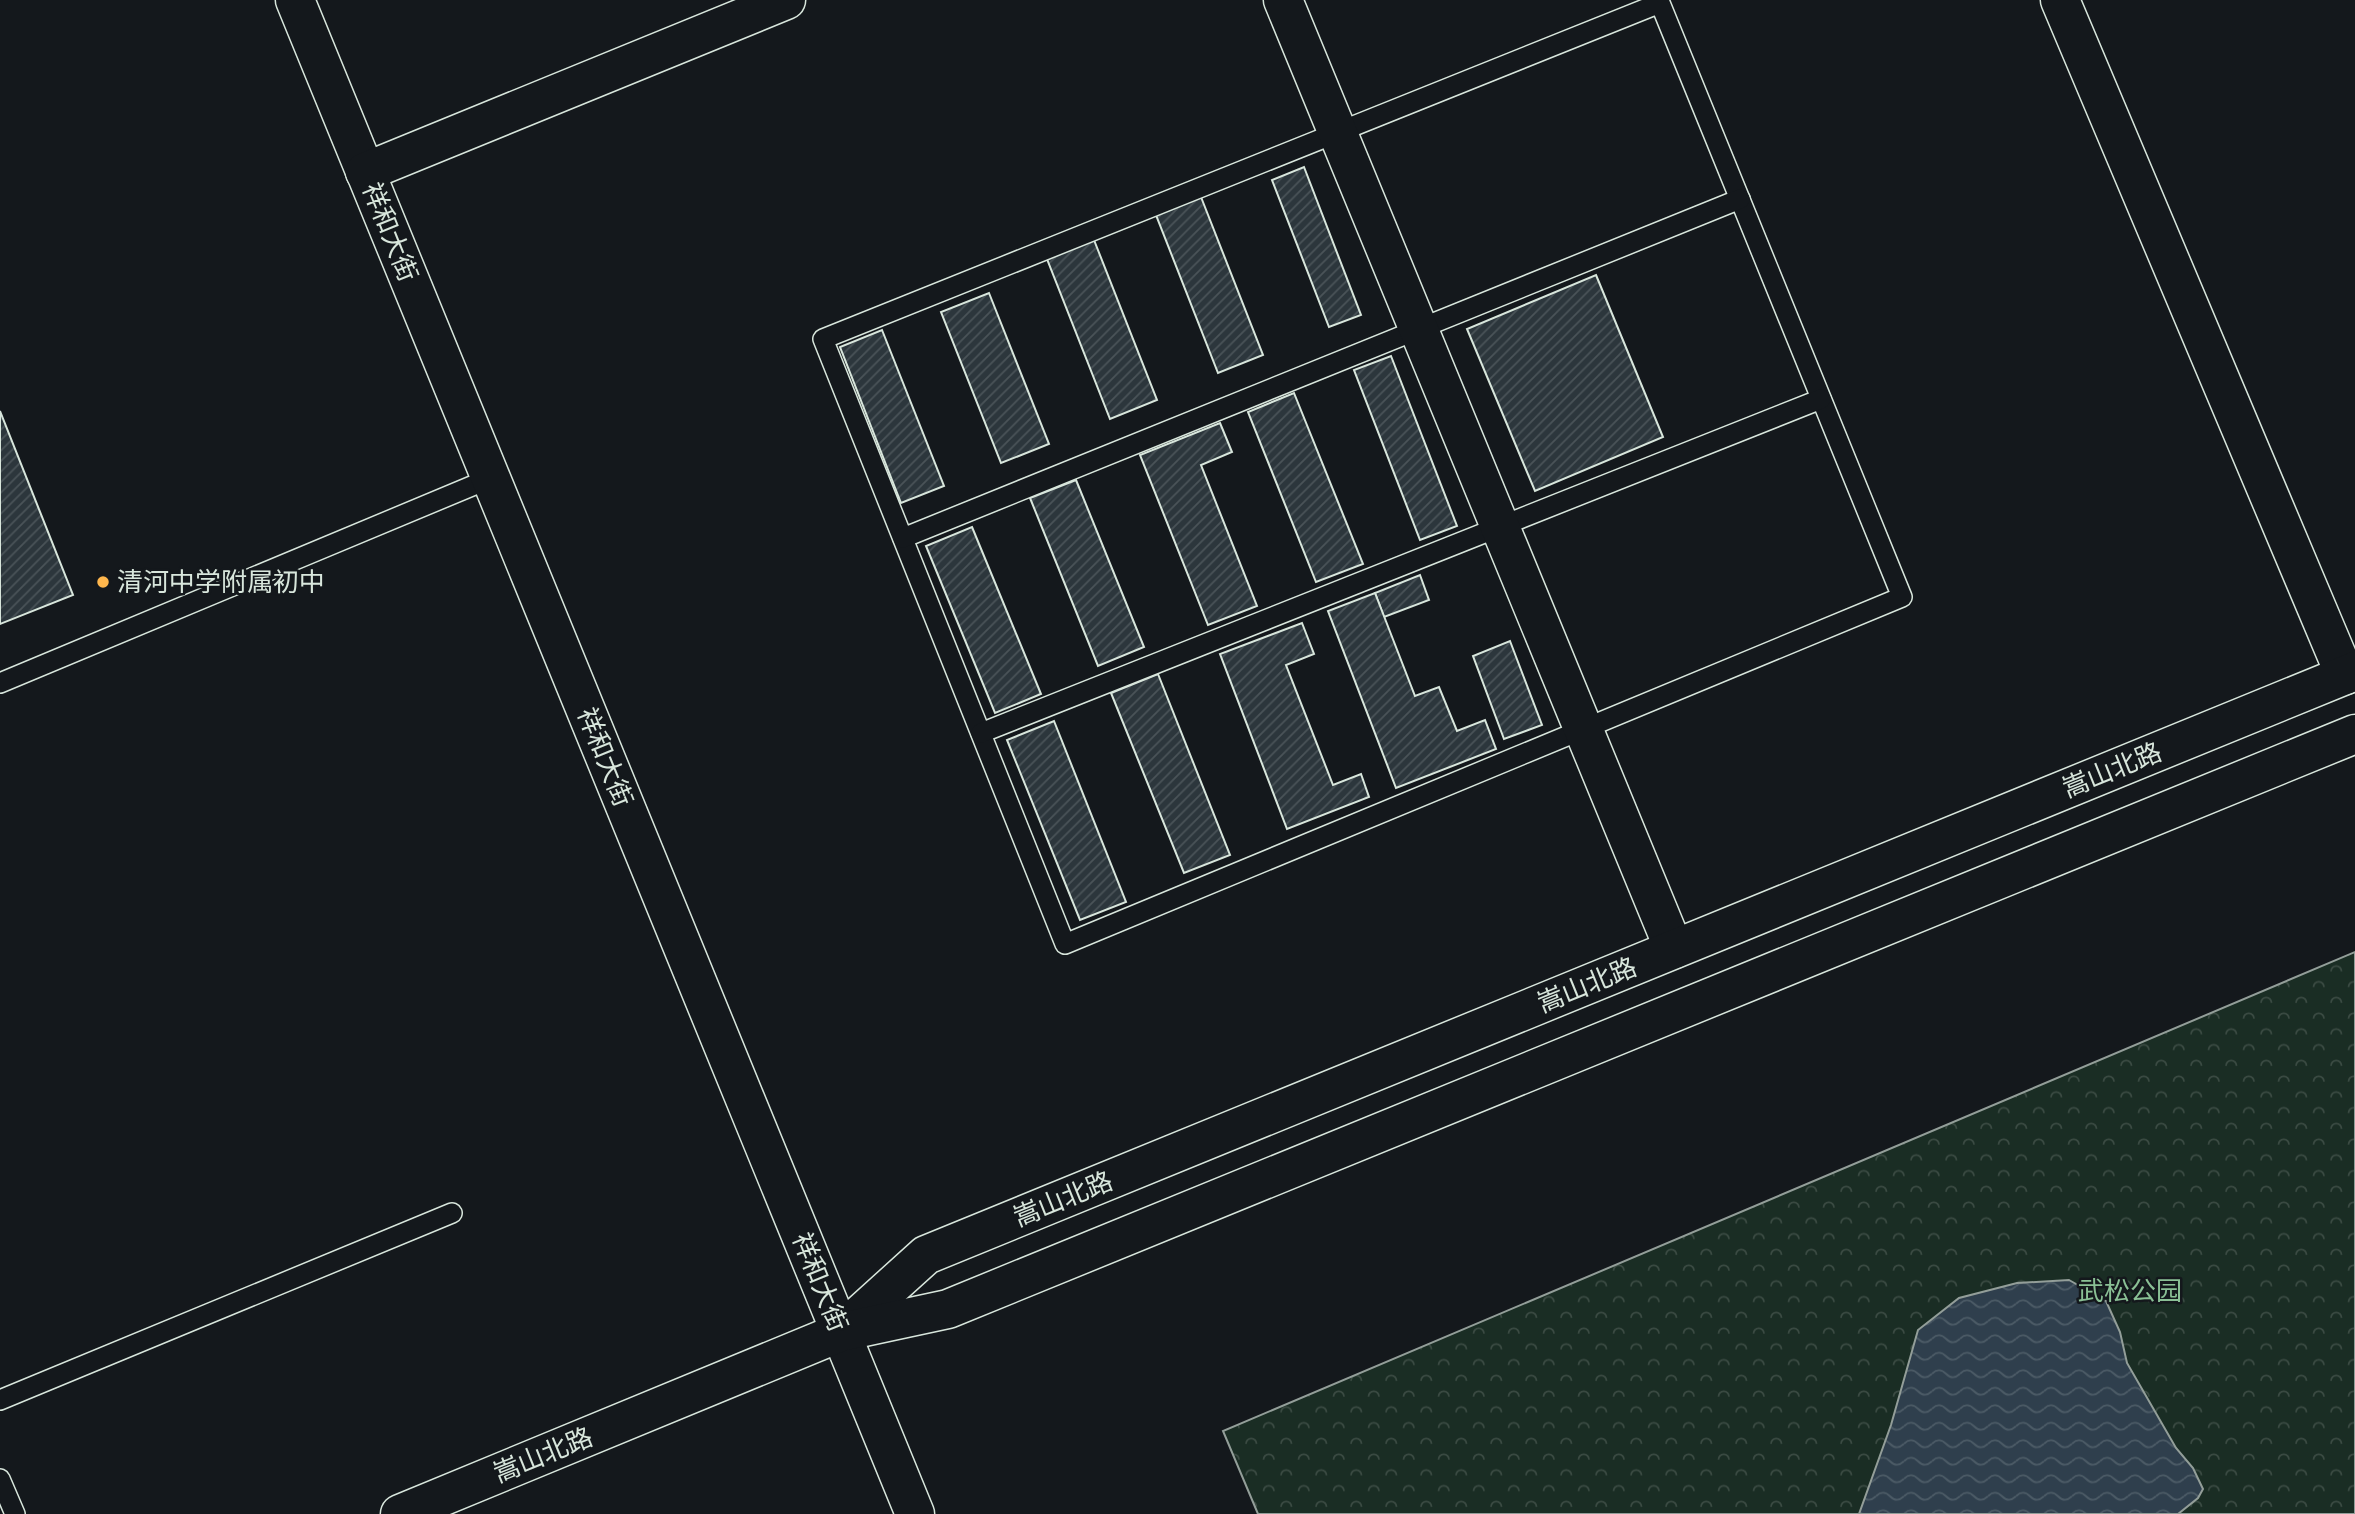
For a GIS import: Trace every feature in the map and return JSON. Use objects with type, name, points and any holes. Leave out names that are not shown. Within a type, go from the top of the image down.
[{"type":"street","name":"祥和大街","points":[[295,0],[915,1514]]},
{"type":"street","points":[[365,172],[786,0]]},
{"type":"street","points":[[1283,0],[1674,949]]},
{"type":"street","points":[[2060,0],[2350,673]]},
{"type":"street","name":"嵩山北路","points":[[841,1332],[926,1255],[2350,673]]},
{"type":"street","name":"嵩山北路","points":[[400,1514],[841,1332],[948,1309],[2355,734]]},
{"type":"lane","points":[[1660,3],[1902,597],[1065,943],[823,339],[1338,132],[1660,3]]},
{"type":"lane","points":[[903,538],[1740,199]]},
{"type":"lane","points":[[981,733],[1821,399]]},
{"type":"lane","points":[[0,682],[491,478]]},
{"type":"lane","points":[[0,1400],[452,1213]]},
{"type":"lane","points":[[0,1479],[15,1514]]},
{"type":"green space","name":"武松公园","points":[[2355,952],[2355,1514],[1258,1514],[1223,1431]]},
{"type":"water","points":[[2069,1280],[2106,1301],[2120,1332],[2127,1363],[2176,1448],[2193,1468],[2203,1489],[2198,1498],[2178,1514],[1859,1514],[1891,1425],[1918,1330],[1959,1298],[2017,1283]]},
{"type":"building","points":[[1304,167],[1361,315],[1329,327],[1272,180]]},
{"type":"building","points":[[1201,197],[1263,355],[1218,373],[1156,215]]},
{"type":"building","points":[[1094,240],[1157,400],[1110,419],[1047,259]]},
{"type":"building","points":[[1596,275],[1663,437],[1535,491],[1467,329]]},
{"type":"building","points":[[989,293],[1049,444],[1001,463],[941,312]]},
{"type":"building","points":[[882,330],[944,486],[901,503],[840,347]]},
{"type":"building","points":[[1391,356],[1457,526],[1420,540],[1354,370]]},
{"type":"building","points":[[1294,393],[1363,564],[1316,582],[1248,412]]},
{"type":"building","points":[[0,411],[73,595],[0,624]]},
{"type":"building","points":[[1220,423],[1232,452],[1201,465],[1257,606],[1208,625],[1140,455]]},
{"type":"building","points":[[1076,480],[1144,647],[1098,666],[1030,498]]},
{"type":"building","points":[[972,527],[1041,694],[995,713],[926,546]]},
{"type":"building","points":[[1420,575],[1429,600],[1384,617],[1375,593]]},
{"type":"building","points":[[1375,593],[1415,696],[1439,687],[1457,731],[1485,720],[1496,749],[1396,788],[1328,611]]},
{"type":"building","points":[[1302,623],[1314,654],[1286,665],[1333,785],[1361,774],[1369,797],[1287,829],[1220,654]]},
{"type":"building","points":[[1510,641],[1542,725],[1504,739],[1473,656]]},
{"type":"building","points":[[1158,674],[1230,855],[1184,873],[1111,693]]},
{"type":"building","points":[[1054,721],[1126,902],[1080,920],[1007,740]]},
{"type":"place","name":"清河中学附属初中","points":[[103,582]]}]
